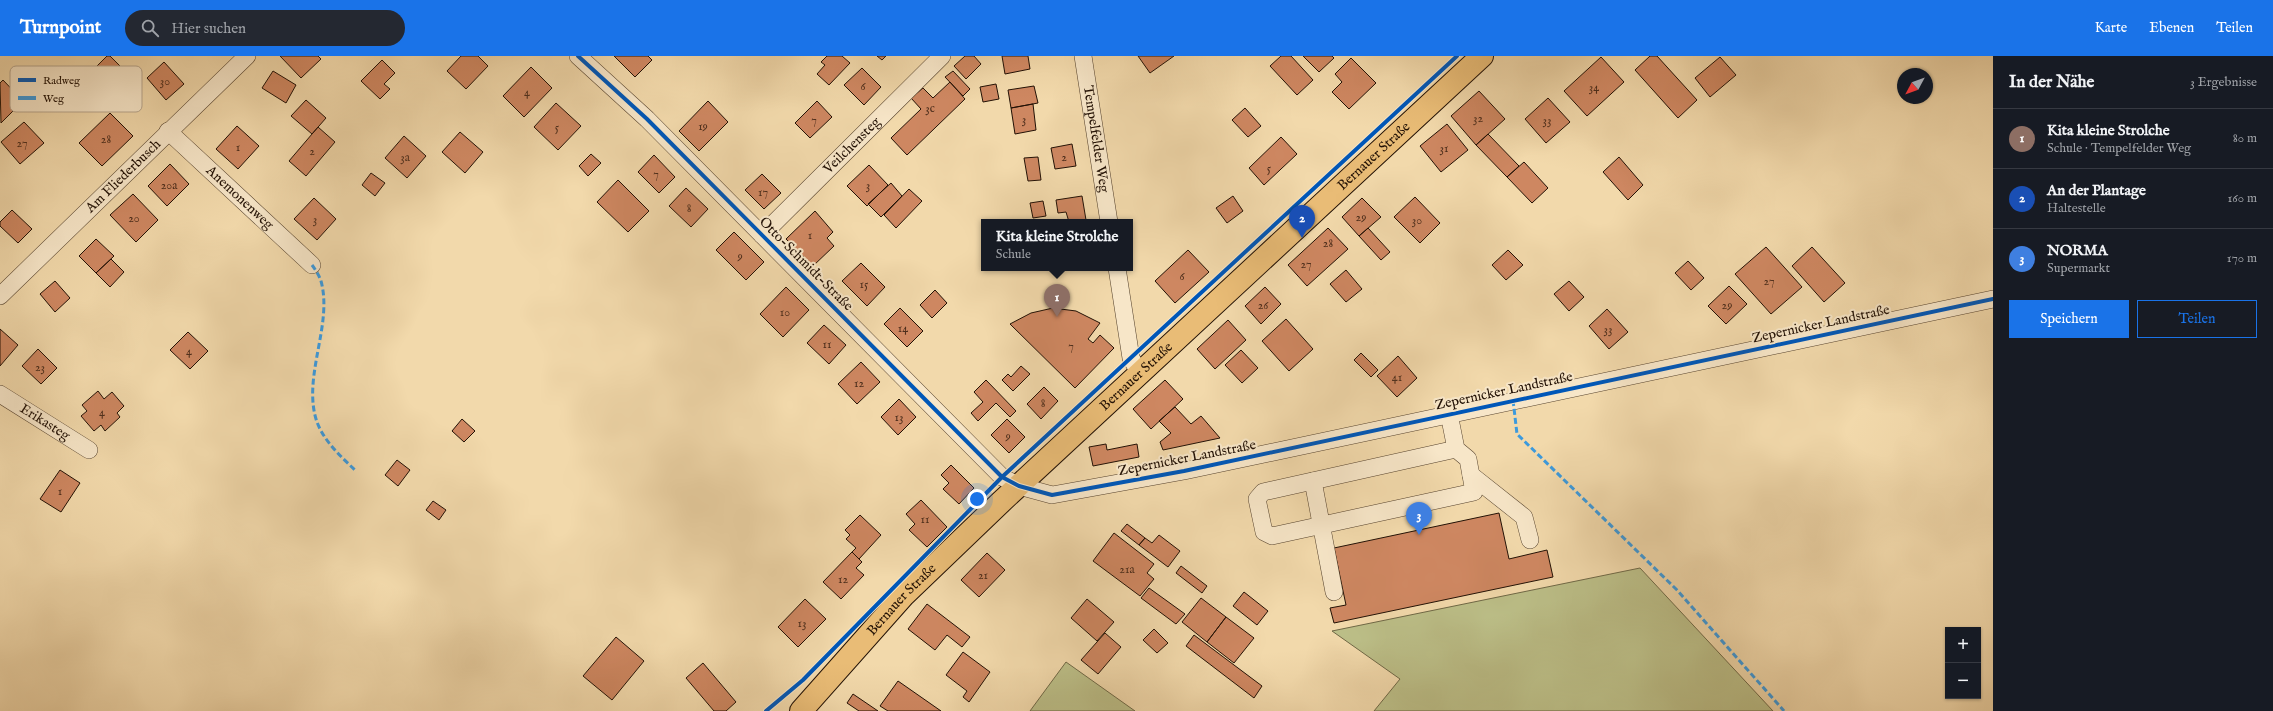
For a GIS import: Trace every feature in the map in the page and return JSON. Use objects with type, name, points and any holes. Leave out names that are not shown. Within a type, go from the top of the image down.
[{"type":"main road","name":"Bernauer Straße","points":[[801,710],[904,595],[1482,56]]},
{"type":"street","name":"Am Fliederbusch","points":[[0,296],[168,131],[247,56]]},
{"type":"street","name":"Otto-Schmidt-Straße","points":[[578,56],[647,119],[1002,477],[1020,486]]},
{"type":"street","name":"Veilchensteg","points":[[762,235],[942,56]]},
{"type":"street","name":"Tempelfelder Weg","points":[[1083,56],[1109,219]]},
{"type":"street","name":"Anemonenweg","points":[[168,131],[312,264]]},
{"type":"street","points":[[1117,271],[1131,358],[1140,374]]},
{"type":"street","name":"Zepernicker Landstraße","points":[[1020,486],[1052,495],[1184,471],[1993,299]]},
{"type":"street","name":"Erikasteg","points":[[0,394],[89,450]]},
{"type":"street","points":[[1449,414],[1456,449],[1468,459],[1474,492],[1272,536],[1264,532],[1258,499],[1263,492],[1456,449]]},
{"type":"street","points":[[1470,475],[1524,517],[1530,540]]},
{"type":"street","points":[[1313,481],[1334,592]]},
{"type":"green space","points":[[1640,568],[1773,711],[1374,711],[1400,679],[1332,631]]},
{"type":"green space","points":[[1066,662],[1135,711],[1030,711]]},
{"type":"building","points":[[107,56],[110,56],[120,66],[97,66]]},
{"type":"building","points":[[280,56],[318,56],[321,59],[301,78]]},
{"type":"building","points":[[461,56],[478,56],[488,66],[466,89],[447,71]]},
{"type":"building","points":[[614,56],[648,56],[652,60],[635,77]]},
{"type":"building","points":[[827,56],[842,56],[850,63],[829,85],[817,74],[825,65],[821,62]]},
{"type":"building","points":[[877,56],[886,56],[882,60]]},
{"type":"building","points":[[965,56],[974,56],[981,64],[966,79],[954,66]]},
{"type":"building","points":[[1002,56],[1028,56],[1030,69],[1005,74]]},
{"type":"building","points":[[1138,56],[1174,56],[1150,73]]},
{"type":"building","points":[[1281,56],[1291,56],[1313,80],[1297,95],[1270,66]]},
{"type":"building","points":[[1303,56],[1332,56],[1334,58],[1319,72]]},
{"type":"building","points":[[1650,56],[1657,56],[1697,100],[1678,118],[1635,70]]},
{"type":"building","points":[[1601,57],[1624,82],[1587,116],[1564,91]]},
{"type":"building","points":[[1720,57],[1736,75],[1710,97],[1695,78]]},
{"type":"building","points":[[1351,58],[1376,83],[1349,109],[1332,92],[1342,82],[1335,74]]},
{"type":"building","points":[[382,60],[395,73],[384,84],[390,89],[380,99],[361,81]]},
{"type":"building","points":[[164,62],[184,84],[166,100],[147,78]]},
{"type":"building","points":[[531,67],[552,88],[524,117],[503,96]]},
{"type":"building","points":[[862,68],[881,87],[864,105],[844,85]]},
{"type":"building","points":[[273,71],[296,85],[286,103],[262,88]]},
{"type":"building","points":[[953,71],[970,89],[963,96],[945,77]]},
{"type":"building","points":[[3,80],[10,87],[10,112],[12,112],[1,123],[0,83]]},
{"type":"building","points":[[950,82],[965,99],[907,155],[891,138],[921,109],[911,98],[923,88],[933,98]]},
{"type":"building","points":[[996,84],[999,99],[983,102],[980,87]]},
{"type":"building","points":[[1034,86],[1038,103],[1011,108],[1008,90]]},
{"type":"building","points":[[1479,91],[1505,119],[1476,145],[1451,116]]},
{"type":"building","points":[[1548,98],[1570,122],[1546,143],[1525,119]]},
{"type":"building","points":[[306,100],[326,118],[312,134],[291,116]]},
{"type":"building","points":[[708,101],[728,122],[699,151],[679,131]]},
{"type":"building","points":[[817,101],[832,117],[810,138],[795,123]]},
{"type":"building","points":[[556,103],[581,126],[558,150],[534,127]]},
{"type":"building","points":[[1033,104],[1036,130],[1015,134],[1011,108]]},
{"type":"building","points":[[1245,108],[1261,126],[1248,137],[1232,120]]},
{"type":"building","points":[[110,113],[133,136],[102,166],[79,143]]},
{"type":"building","points":[[24,122],[44,143],[20,164],[1,142]]},
{"type":"building","points":[[1447,124],[1468,150],[1441,172],[1420,146]]},
{"type":"building","points":[[237,126],[259,146],[238,169],[216,149]]},
{"type":"building","points":[[318,127],[335,142],[306,176],[289,161]]},
{"type":"building","points":[[460,132],[483,152],[465,173],[442,152]]},
{"type":"building","points":[[1488,134],[1519,166],[1507,177],[1476,145]]},
{"type":"building","points":[[404,136],[426,156],[407,178],[385,158]]},
{"type":"building","points":[[1281,137],[1297,154],[1264,185],[1249,168]]},
{"type":"building","points":[[1072,144],[1076,166],[1055,169],[1051,148]]},
{"type":"building","points":[[591,154],[601,163],[588,176],[579,166]]},
{"type":"building","points":[[654,155],[675,177],[659,193],[638,172]]},
{"type":"building","points":[[1038,157],[1041,180],[1028,181],[1024,158]]},
{"type":"building","points":[[1619,157],[1643,185],[1628,200],[1603,172]]},
{"type":"building","points":[[1524,162],[1548,188],[1532,203],[1507,177]]},
{"type":"building","points":[[170,164],[189,184],[167,206],[148,186]]},
{"type":"building","points":[[869,165],[888,185],[867,206],[847,186]]},
{"type":"building","points":[[371,173],[385,183],[375,196],[362,185]]},
{"type":"building","points":[[762,174],[781,193],[764,209],[745,190]]},
{"type":"building","points":[[618,180],[649,211],[628,232],[597,202]]},
{"type":"building","points":[[891,183],[902,196],[881,217],[868,204]]},
{"type":"building","points":[[686,188],[708,209],[691,227],[669,206]]},
{"type":"building","points":[[909,189],[922,201],[896,228],[884,215]]},
{"type":"building","points":[[133,194],[158,220],[136,242],[110,215]]},
{"type":"building","points":[[1082,196],[1086,219],[1068,219],[1066,212],[1058,213],[1056,200]]},
{"type":"building","points":[[1233,196],[1243,211],[1227,223],[1216,208]]},
{"type":"building","points":[[1415,197],[1440,223],[1420,243],[1394,217]]},
{"type":"building","points":[[314,198],[336,219],[317,240],[294,219]]},
{"type":"building","points":[[1362,198],[1381,217],[1359,236],[1342,217]]},
{"type":"building","points":[[1043,201],[1046,216],[1033,218],[1030,203]]},
{"type":"building","points":[[12,210],[32,229],[18,243],[0,226],[0,222]]},
{"type":"building","points":[[815,211],[833,232],[827,238],[834,246],[813,266],[786,239]]},
{"type":"building","points":[[1328,228],[1348,249],[1307,286],[1288,265]]},
{"type":"building","points":[[1368,228],[1390,252],[1381,260],[1359,236]]},
{"type":"building","points":[[734,232],[764,262],[746,280],[716,250]]},
{"type":"building","points":[[96,239],[114,256],[96,273],[79,256]]},
{"type":"building","points":[[1766,247],[1802,287],[1771,314],[1735,274]]},
{"type":"building","points":[[1812,247],[1845,283],[1824,302],[1792,266]]},
{"type":"building","points":[[1188,250],[1209,272],[1175,303],[1155,281]]},
{"type":"building","points":[[1508,250],[1523,265],[1506,280],[1492,265]]},
{"type":"building","points":[[111,259],[124,272],[110,287],[96,273]]},
{"type":"building","points":[[1688,261],[1704,278],[1691,290],[1675,273]]},
{"type":"building","points":[[861,263],[885,287],[867,306],[842,281]]},
{"type":"building","points":[[1346,270],[1362,289],[1346,302],[1330,284]]},
{"type":"building","points":[[55,281],[70,298],[55,312],[40,294]]},
{"type":"building","points":[[1569,281],[1584,297],[1569,311],[1554,294]]},
{"type":"building","points":[[1729,286],[1747,304],[1726,324],[1708,306]]},
{"type":"building","points":[[786,287],[809,310],[783,337],[760,314]]},
{"type":"building","points":[[1265,287],[1281,304],[1261,324],[1245,306]]},
{"type":"building","points":[[935,290],[947,303],[932,318],[920,305]]},
{"type":"building","points":[[900,308],[923,331],[907,347],[884,324]]},
{"type":"building","points":[[1053,308],[1076,311],[1100,323],[1088,339],[1093,343],[1100,335],[1114,348],[1075,388],[1010,324],[1031,313]]},
{"type":"building","points":[[1607,309],[1628,332],[1609,349],[1589,326]]},
{"type":"building","points":[[1286,319],[1313,349],[1289,371],[1262,341]]},
{"type":"building","points":[[1228,320],[1246,340],[1215,369],[1197,349]]},
{"type":"building","points":[[824,325],[846,345],[829,364],[807,343]]},
{"type":"building","points":[[0,329],[18,345],[0,366]]},
{"type":"building","points":[[188,332],[208,351],[190,369],[170,350]]},
{"type":"building","points":[[38,349],[57,368],[41,384],[22,366]]},
{"type":"building","points":[[1241,350],[1258,368],[1242,383],[1225,365]]},
{"type":"building","points":[[1361,353],[1378,370],[1371,377],[1354,360]]},
{"type":"building","points":[[1398,356],[1417,378],[1397,397],[1377,376]]},
{"type":"building","points":[[861,362],[880,382],[857,404],[838,384]]},
{"type":"building","points":[[1021,366],[1030,374],[1013,391],[1002,380],[1008,374],[1011,377]]},
{"type":"building","points":[[986,380],[1016,411],[1010,417],[996,403],[978,421],[971,413],[983,402],[974,392]]},
{"type":"building","points":[[1165,380],[1183,399],[1151,429],[1133,409]]},
{"type":"building","points":[[1044,387],[1058,401],[1041,419],[1027,404]]},
{"type":"building","points":[[98,391],[104,399],[112,392],[124,406],[117,413],[120,417],[105,431],[101,425],[94,431],[81,416],[87,411],[82,405]]},
{"type":"building","points":[[899,399],[916,417],[898,435],[881,417]]},
{"type":"building","points":[[1175,407],[1191,424],[1201,416],[1220,438],[1163,450],[1160,442],[1171,433],[1159,421]]},
{"type":"building","points":[[462,419],[475,431],[464,442],[452,431]]},
{"type":"building","points":[[1007,419],[1025,437],[1009,453],[991,435]]},
{"type":"building","points":[[1106,444],[1107,450],[1137,444],[1139,457],[1093,466],[1089,447]]},
{"type":"building","points":[[397,460],[410,470],[398,486],[385,475]]},
{"type":"building","points":[[951,465],[974,488],[959,504],[943,489],[949,483],[941,475]]},
{"type":"building","points":[[60,470],[80,483],[61,512],[40,499]]},
{"type":"building","points":[[921,500],[947,527],[927,547],[909,530],[915,524],[906,514]]},
{"type":"building","points":[[433,501],[446,510],[439,520],[426,510]]},
{"type":"building","points":[[1499,513],[1509,559],[1547,550],[1553,577],[1334,623],[1330,608],[1346,605],[1334,548]]},
{"type":"building","points":[[860,515],[881,535],[859,559],[852,552],[856,548],[846,539],[850,535],[845,530]]},
{"type":"building","points":[[1127,524],[1145,538],[1139,545],[1121,531]]},
{"type":"building","points":[[1114,533],[1154,564],[1147,573],[1154,579],[1140,596],[1093,561]]},
{"type":"building","points":[[1159,535],[1180,551],[1168,567],[1139,545],[1145,538],[1152,543]]},
{"type":"building","points":[[852,552],[862,562],[856,568],[864,575],[841,599],[823,582]]},
{"type":"building","points":[[987,553],[1005,570],[979,597],[961,580]]},
{"type":"building","points":[[1181,566],[1207,586],[1202,593],[1176,573]]},
{"type":"building","points":[[1149,588],[1185,614],[1176,624],[1141,598]]},
{"type":"building","points":[[1244,592],[1268,611],[1257,625],[1233,606]]},
{"type":"building","points":[[1201,598],[1226,617],[1207,642],[1182,622]]},
{"type":"building","points":[[805,599],[826,619],[798,647],[778,627]]},
{"type":"building","points":[[1087,599],[1114,622],[1097,641],[1071,618]]},
{"type":"building","points":[[927,604],[970,637],[962,647],[947,635],[935,650],[908,629]]},
{"type":"building","points":[[1226,617],[1254,638],[1234,663],[1207,642]]},
{"type":"building","points":[[1154,629],[1168,643],[1157,653],[1143,640]]},
{"type":"building","points":[[1105,633],[1121,647],[1098,674],[1081,660]]},
{"type":"building","points":[[1194,635],[1262,686],[1254,698],[1186,646]]},
{"type":"building","points":[[616,637],[644,661],[612,700],[583,676]]},
{"type":"building","points":[[963,652],[990,672],[969,702],[963,697],[967,691],[946,675]]},
{"type":"building","points":[[703,663],[736,702],[726,711],[714,711],[686,678]]},
{"type":"building","points":[[898,681],[941,711],[888,711],[880,706]]},
{"type":"building","points":[[853,694],[878,711],[859,711],[847,703]]},
{"type":"marked path","points":[[312,265],[321,281],[324,297],[321,332],[313,385],[313,402],[316,419],[327,440],[355,470]]},
{"type":"marked path","points":[[1513,400],[1517,434],[1677,590],[1784,711]]},
{"type":"cycle path","points":[[578,56],[647,119],[1002,477],[1019,486],[1052,495],[1184,471],[1993,299]]},
{"type":"cycle path","points":[[766,711],[803,680],[1002,477],[1457,56]]},
{"type":"place","name":"An der Plantage","points":[[1302,238]]},
{"type":"place","name":"Kita kleine Strolche","points":[[1057,317]]},
{"type":"place","name":"NORMA","points":[[1419,535]]}]
